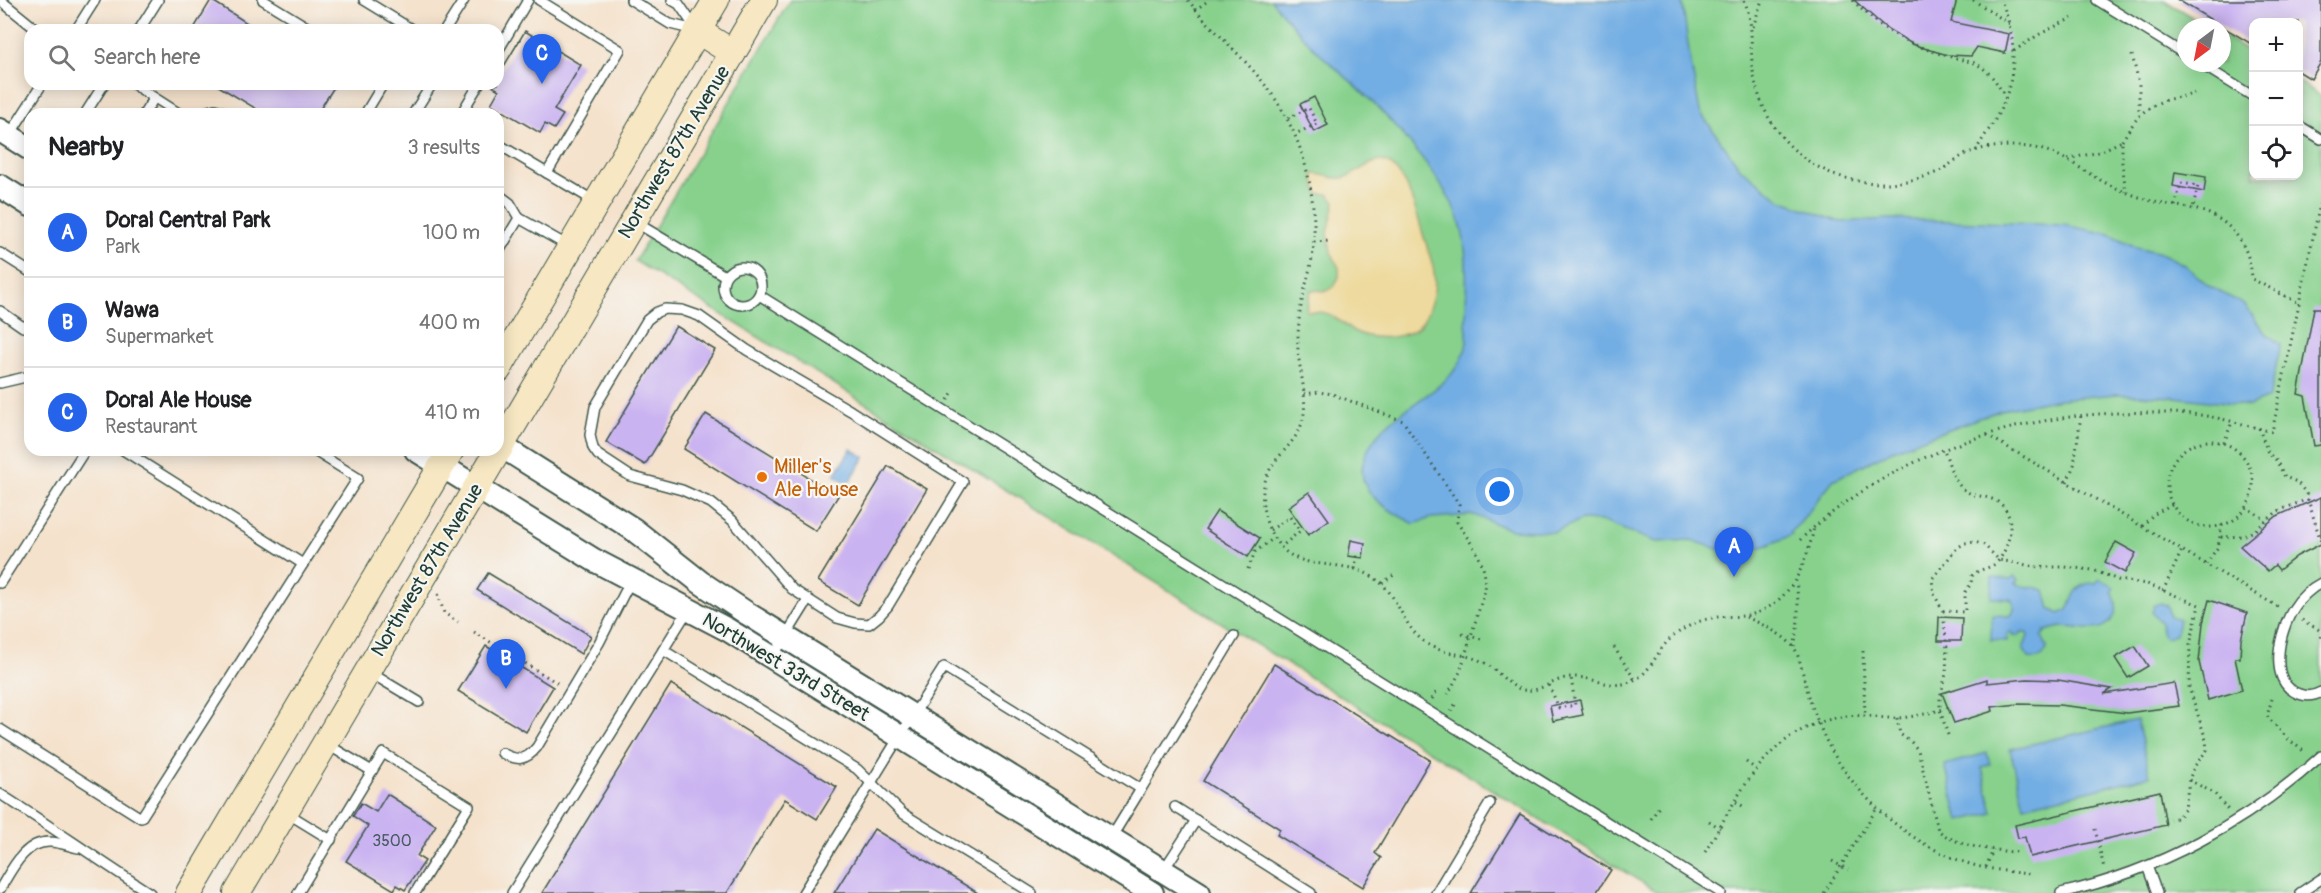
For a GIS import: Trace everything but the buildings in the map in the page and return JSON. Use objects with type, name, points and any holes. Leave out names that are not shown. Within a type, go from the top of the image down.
[{"type":"main road","name":"Northwest 87th Avenue","points":[[504,360],[716,0]]},
{"type":"main road","name":"Northwest 87th Avenue","points":[[504,438],[764,0]]},
{"type":"main road","points":[[698,31],[733,53]]},
{"type":"main road","name":"Northwest 87th Avenue","points":[[237,893],[494,456]]},
{"type":"main road","name":"Northwest 87th Avenue","points":[[189,893],[446,458]]},
{"type":"street","points":[[5,133],[24,145]]},
{"type":"street","points":[[0,186],[24,201]]},
{"type":"street","name":"Northwest 33rd Street","points":[[504,448],[654,544],[713,591],[1199,893]]},
{"type":"street","name":"Northwest 33rd Street","points":[[446,458],[477,488],[631,580],[689,608],[772,657],[1063,838],[1123,880],[1152,893]]},
{"type":"street","points":[[1063,838],[1099,844],[1111,838],[1111,855],[1123,880]]},
{"type":"lane","points":[[0,0],[30,24]]},
{"type":"lane","points":[[80,24],[95,0]]},
{"type":"lane","points":[[143,24],[158,0]]},
{"type":"lane","points":[[263,0],[302,24]]},
{"type":"lane","points":[[364,0],[403,24]]},
{"type":"lane","points":[[450,24],[464,0]]},
{"type":"lane","points":[[504,41],[528,0]]},
{"type":"lane","points":[[539,0],[620,50],[547,173]]},
{"type":"lane","points":[[631,0],[670,24],[698,31]]},
{"type":"lane","points":[[672,0],[686,12],[698,31]]},
{"type":"lane","points":[[2097,0],[2177,49]]},
{"type":"lane","points":[[2213,72],[2249,94]]},
{"type":"lane","points":[[5,133],[37,90]]},
{"type":"lane","points":[[89,108],[100,90]]},
{"type":"lane","points":[[142,90],[170,108]]},
{"type":"lane","points":[[369,108],[380,90]]},
{"type":"lane","points":[[417,108],[428,90]]},
{"type":"lane","points":[[464,108],[475,90]]},
{"type":"lane","points":[[148,108],[154,98]]},
{"type":"lane","points":[[2300,126],[2321,139]]},
{"type":"lane","points":[[504,148],[596,202]]},
{"type":"lane","points":[[504,198],[510,202],[519,218],[570,247]]},
{"type":"lane","points":[[504,243],[519,218]]},
{"type":"lane","points":[[633,221],[725,276]]},
{"type":"lane","points":[[0,253],[24,268]]},
{"type":"lane","points":[[738,267],[750,268],[759,277],[761,289],[759,295],[750,304],[731,302],[724,292],[725,276],[738,267]]},
{"type":"lane","points":[[759,295],[1721,893]]},
{"type":"lane","points":[[665,309],[682,309],[699,316],[747,350],[851,411],[963,482],[888,606],[874,621],[865,624],[841,620],[808,600],[792,589],[732,520],[711,503],[682,490],[630,476],[605,460],[593,448],[590,426],[595,408],[647,320],[657,312],[665,309]]},
{"type":"lane","points":[[0,312],[24,327]]},
{"type":"lane","points":[[1,382],[24,377]]},
{"type":"lane","points":[[0,583],[81,456]]},
{"type":"lane","points":[[132,456],[303,564]]},
{"type":"lane","points":[[0,729],[141,818],[358,478],[323,456]]},
{"type":"lane","points":[[502,753],[521,759],[532,753],[571,692],[631,580]]},
{"type":"lane","points":[[2321,582],[2295,607],[2283,632],[2279,657],[2283,680],[2292,691],[2307,696],[2321,692]]},
{"type":"lane","points":[[772,657],[808,600]]},
{"type":"lane","points":[[512,893],[689,608]]},
{"type":"lane","points":[[1111,838],[1234,636]]},
{"type":"lane","points":[[663,650],[857,769],[902,813],[1032,893]]},
{"type":"lane","points":[[804,893],[944,668],[1141,789]]},
{"type":"lane","points":[[368,671],[419,702]]},
{"type":"lane","points":[[325,743],[372,771]]},
{"type":"lane","points":[[298,893],[383,753],[469,806],[415,893]]},
{"type":"lane","points":[[2061,893],[2148,867],[2195,845],[2283,788],[2321,756]]},
{"type":"lane","points":[[0,794],[54,828],[80,849],[150,893]]},
{"type":"lane","points":[[1436,893],[1490,803]]},
{"type":"lane","points":[[1175,807],[1311,893]]},
{"type":"lane","points":[[284,812],[331,840]]},
{"type":"lane","points":[[1164,871],[1196,820]]},
{"type":"lane","points":[[0,889],[15,865],[31,846],[50,842],[80,849]]},
{"type":"lane","points":[[2148,867],[2157,893]]},
{"type":"lane","points":[[2300,893],[2321,879]]},
{"type":"path","points":[[1188,0],[1208,26],[1259,77],[1288,118],[1295,134],[1310,187],[1314,242],[1298,332],[1304,412],[1298,432],[1272,465],[1265,479],[1262,502],[1270,530],[1282,546],[1298,559],[1310,563],[1367,573],[1382,583],[1394,596],[1407,623],[1423,641],[1444,652],[1466,656],[1485,663],[1520,689],[1534,690],[1571,677],[1610,685],[1635,680],[1647,671],[1664,645],[1680,631],[1710,618],[1745,616],[1765,609],[1778,600],[1796,580],[1802,570],[1814,528]]},
{"type":"path","points":[[1195,10],[1209,0]]},
{"type":"path","points":[[1744,0],[1752,30],[1754,78],[1763,106],[1775,128],[1790,146],[1817,166],[1857,181],[1896,183],[1935,173],[1966,154],[2002,146],[2028,147],[2054,153],[2068,159],[2101,181],[2126,192],[2147,200],[2193,208],[2214,216],[2233,231],[2250,259],[2252,279],[2299,303]]},
{"type":"path","points":[[1752,30],[1762,0]]},
{"type":"path","points":[[1853,0],[1875,22],[1901,39],[1919,48],[1983,67],[1999,84],[2006,99]]},
{"type":"path","points":[[1973,0],[2011,25]]},
{"type":"path","points":[[1976,151],[2006,99],[2011,76],[2014,51],[2011,25],[2001,0]]},
{"type":"path","points":[[2014,51],[2038,35],[2072,18]]},
{"type":"path","points":[[2132,55],[2139,83],[2139,114]]},
{"type":"path","points":[[2126,192],[2122,141],[2139,114],[2167,100],[2183,98],[2194,93]]},
{"type":"path","points":[[1288,118],[1309,108],[1317,124],[1295,134]]},
{"type":"path","points":[[2068,159],[2099,152],[2122,141]]},
{"type":"path","points":[[2175,206],[2181,183],[2198,186],[2193,208]]},
{"type":"path","points":[[1800,540],[1865,491],[1944,450],[1987,435],[2060,417],[2126,412],[2191,414],[2272,432],[2321,199]]},
{"type":"path","points":[[2316,223],[2321,225]]},
{"type":"path","points":[[1314,242],[1330,241]]},
{"type":"path","points":[[1304,394],[1326,393],[1341,397],[1403,421],[1459,504],[1457,522],[1479,555],[1484,567],[1486,585],[1459,677],[1448,693]]},
{"type":"path","points":[[2067,482],[2076,452],[2081,415]]},
{"type":"path","points":[[2224,443],[2232,422]]},
{"type":"path","points":[[2259,428],[2268,453],[2276,460],[2285,477],[2297,482],[2308,499],[2321,542]]},
{"type":"path","points":[[1987,435],[2280,608]]},
{"type":"path","points":[[2198,442],[2224,443],[2238,451],[2250,467],[2253,485],[2246,507],[2236,519],[2222,525],[2205,526],[2193,523],[2181,516],[2172,504],[2168,492],[2168,478],[2175,458],[2186,448],[2198,442]]},
{"type":"path","points":[[1943,611],[1965,612],[1965,592],[1971,584],[1972,576],[1979,570],[1988,569],[1999,560],[2010,534],[2008,515],[2002,505],[1992,499],[1972,495],[1961,488],[1944,450]]},
{"type":"path","points":[[2221,537],[2243,536],[2254,531],[2278,511],[2308,499]]},
{"type":"path","points":[[2142,526],[2153,515],[2172,504]]},
{"type":"path","points":[[2246,507],[2266,520]]},
{"type":"path","points":[[1270,530],[1290,517],[1300,531],[1282,546]]},
{"type":"path","points":[[2206,564],[2218,547],[2222,525]]},
{"type":"path","points":[[1248,569],[1255,552],[1274,538]]},
{"type":"path","points":[[1948,735],[1940,710],[1940,697],[1946,674],[1947,649],[1943,611],[1934,594],[1932,579],[1957,548],[1965,543],[1975,542],[1984,545],[1999,560],[2038,567],[2092,570],[2118,580],[2147,584],[2199,605],[2190,645],[2189,687],[2207,750],[2194,767],[2189,780],[2185,809],[2177,818],[2170,819]]},
{"type":"path","points":[[2163,591],[2182,550]]},
{"type":"path","points":[[1354,569],[1357,554]]},
{"type":"path","points":[[1382,583],[1394,576]]},
{"type":"path","points":[[1796,580],[1799,599],[1794,647],[1811,706],[1838,761],[1856,785],[1877,807],[1899,825],[1932,847],[1986,867],[2031,874]]},
{"type":"path","points":[[438,594],[444,613],[458,622]]},
{"type":"path","points":[[1745,616],[1775,632],[1794,647]]},
{"type":"path","points":[[2299,619],[2321,636]]},
{"type":"path","points":[[474,632],[556,682]]},
{"type":"path","points":[[1462,634],[1481,639]]},
{"type":"path","points":[[1614,647],[1635,680]]},
{"type":"path","points":[[1863,651],[1865,717]]},
{"type":"path","points":[[1549,684],[1559,708],[1575,705],[1571,677]]},
{"type":"path","points":[[1430,702],[1437,691]]},
{"type":"path","points":[[2272,699],[2267,716],[2288,739],[2306,753]]},
{"type":"path","points":[[1449,714],[1456,703]]},
{"type":"path","points":[[1705,852],[1756,769],[1779,744],[1818,722],[1850,716],[1897,718],[1947,708]]},
{"type":"path","points":[[1897,718],[1900,734],[1918,750],[1938,830],[1964,844],[2020,853]]},
{"type":"path","points":[[1746,762],[1756,769]]},
{"type":"path","points":[[2189,780],[2214,793],[2229,811]]},
{"type":"path","points":[[1736,802],[1746,808]]},
{"type":"path","points":[[1651,819],[1660,805]]},
{"type":"path","points":[[1824,893],[1877,807]]},
{"type":"path","points":[[1709,821],[1720,828]]},
{"type":"path","points":[[2095,829],[2104,868]]},
{"type":"path","points":[[1986,867],[1993,850]]},
{"type":"path","points":[[1832,861],[1848,870]]},
{"type":"green space","points":[[790,0],[2164,0],[2193,18],[2177,18],[2177,72],[2231,72],[2231,41],[2249,52],[2249,180],[2303,180],[2303,85],[2321,96],[2321,893],[1659,893],[635,261]]},
{"type":"sand","points":[[1381,161],[1395,169],[1411,197],[1433,266],[1435,286],[1428,312],[1419,326],[1399,336],[1383,338],[1359,333],[1329,314],[1306,311],[1311,290],[1327,291],[1334,286],[1339,277],[1339,268],[1331,252],[1328,233],[1335,202],[1328,194],[1318,194],[1313,174],[1342,178]]},
{"type":"water","points":[[1271,0],[1682,0],[1700,112],[1740,168],[1781,200],[1840,222],[1889,219],[2063,225],[2110,234],[2136,247],[2161,253],[2185,265],[2209,286],[2245,305],[2265,333],[2281,344],[2269,398],[2249,406],[2175,397],[2118,394],[2060,399],[2001,410],[1895,449],[1833,480],[1800,523],[1790,532],[1792,535],[1735,555],[1691,540],[1656,542],[1601,521],[1582,520],[1554,532],[1511,530],[1474,515],[1432,518],[1414,524],[1385,507],[1370,492],[1362,474],[1363,463],[1371,443],[1384,427],[1435,389],[1450,376],[1461,361],[1467,342],[1466,262],[1463,233],[1454,207],[1444,190],[1398,128],[1305,39]]},
{"type":"water","points":[[851,449],[865,457],[848,484],[835,475]]},
{"type":"water","points":[[2014,576],[2018,580],[2015,583],[2019,585],[2045,591],[2050,609],[2059,614],[2068,610],[2080,587],[2096,583],[2100,579],[2114,587],[2112,592],[2116,603],[2115,614],[2106,626],[2099,628],[2062,627],[2046,631],[2042,636],[2047,647],[2045,653],[2035,659],[2029,658],[2023,649],[2027,633],[2012,636],[2010,632],[2007,635],[2007,641],[1991,640],[1992,615],[2010,616],[2014,607],[2010,599],[1991,598],[1992,577],[2011,579]]},
{"type":"water","points":[[2161,603],[2167,606],[2170,616],[2179,619],[2176,635],[2166,638],[2162,635],[2161,623],[2152,613],[2154,605]]},
{"type":"water","points":[[2137,720],[2150,776],[2024,806],[2010,749]]},
{"type":"water","points":[[1987,753],[1990,764],[1982,768],[1993,813],[1959,821],[1945,765]]},
{"type":"place","name":"Doral Ale House","points":[[542,84]]},
{"type":"place","name":"Miller's Ale House","points":[[762,477]]},
{"type":"place","name":"Doral Central Park","points":[[1734,577]]},
{"type":"place","name":"Wawa","points":[[506,689]]}]
